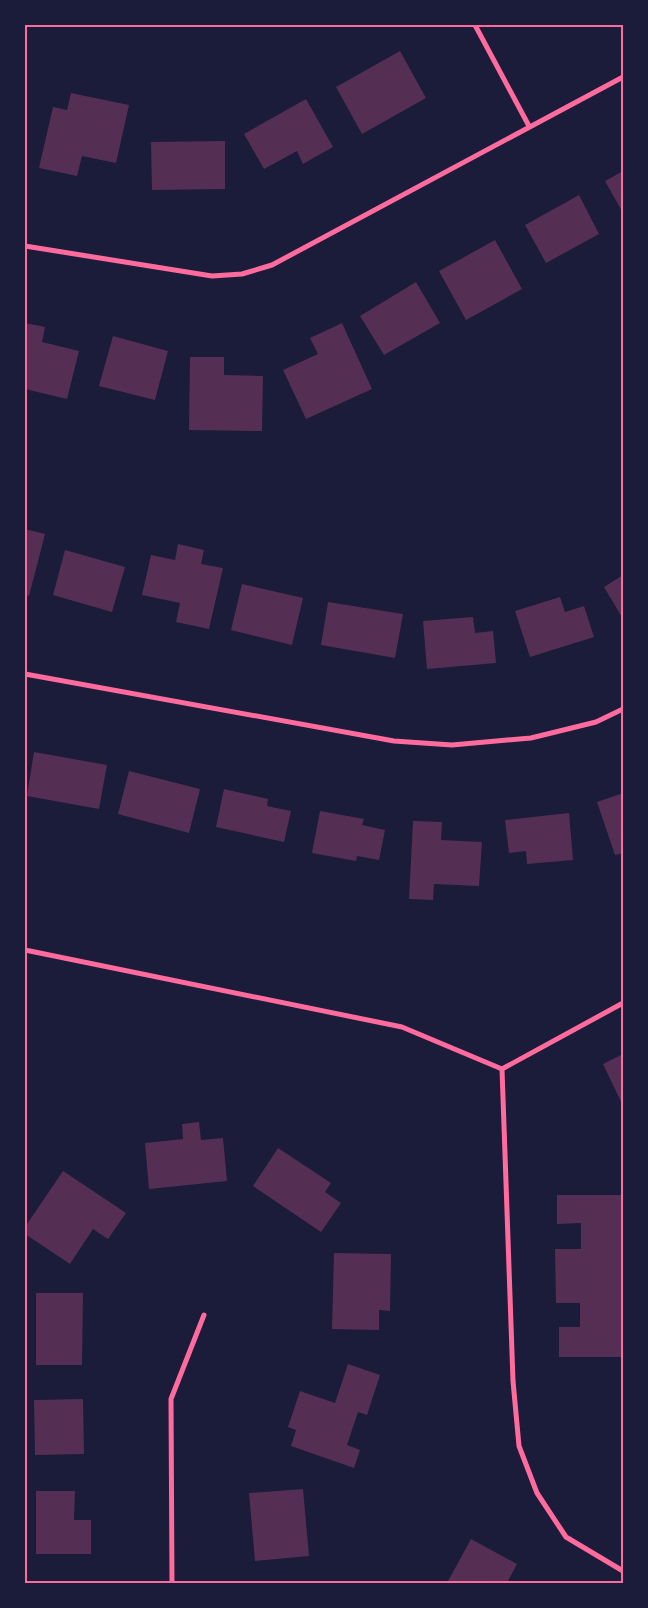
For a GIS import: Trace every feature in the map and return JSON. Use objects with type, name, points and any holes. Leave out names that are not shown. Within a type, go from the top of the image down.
[{"type":"street","points":[[475,25],[529,126]]},
{"type":"street","points":[[25,246],[212,276],[242,274],[272,265],[623,77]]},
{"type":"street","points":[[25,674],[394,741],[452,745],[531,738],[596,722],[623,709]]},
{"type":"street","points":[[25,950],[402,1027],[502,1069]]},
{"type":"street","points":[[502,1069],[623,1003]]},
{"type":"street","points":[[502,1069],[512,1381],[519,1446],[537,1494],[566,1537],[623,1571]]},
{"type":"street","points":[[172,1583],[171,1400],[204,1314]]},
{"type":"building","points":[[400,51],[426,98],[362,134],[336,87]]},
{"type":"building","points":[[71,93],[129,105],[116,163],[82,156],[77,176],[39,168],[53,107],[67,110]]},
{"type":"building","points":[[306,99],[333,147],[303,164],[297,151],[264,169],[244,134]]},
{"type":"building","points":[[225,141],[225,189],[152,190],[151,142]]},
{"type":"building","points":[[623,171],[623,213],[605,181]]},
{"type":"building","points":[[579,195],[599,234],[546,263],[525,225]]},
{"type":"building","points":[[495,240],[522,289],[466,320],[439,271]]},
{"type":"building","points":[[416,282],[440,323],[384,355],[360,316]]},
{"type":"building","points":[[25,323],[45,327],[42,342],[79,351],[67,399],[25,389]]},
{"type":"building","points":[[342,323],[372,389],[306,419],[283,370],[318,354],[310,338]]},
{"type":"building","points":[[113,336],[168,351],[155,400],[99,386]]},
{"type":"building","points":[[190,357],[224,357],[224,375],[263,376],[262,431],[189,430]]},
{"type":"building","points":[[25,529],[45,534],[29,596],[25,595]]},
{"type":"building","points":[[178,544],[204,550],[201,564],[223,568],[209,629],[176,622],[180,603],[142,595],[151,555],[175,560]]},
{"type":"building","points":[[65,550],[125,567],[112,612],[53,595]]},
{"type":"building","points":[[623,575],[623,619],[604,587]]},
{"type":"building","points":[[242,584],[303,598],[292,645],[231,630]]},
{"type":"building","points":[[560,597],[565,612],[584,606],[594,637],[530,657],[515,611]]},
{"type":"building","points":[[328,602],[403,614],[395,658],[321,645]]},
{"type":"building","points":[[473,617],[475,633],[493,631],[496,663],[427,669],[423,621]]},
{"type":"building","points":[[34,752],[107,765],[99,809],[27,796]]},
{"type":"building","points":[[129,771],[200,789],[189,833],[118,814]]},
{"type":"building","points":[[224,789],[268,799],[267,806],[291,811],[284,842],[216,827]]},
{"type":"building","points":[[623,793],[623,853],[615,855],[597,802]]},
{"type":"building","points":[[320,811],[364,819],[362,825],[385,830],[379,860],[357,856],[356,861],[312,853]]},
{"type":"building","points":[[569,813],[573,860],[527,864],[526,851],[509,853],[505,820]]},
{"type":"building","points":[[413,821],[442,822],[441,840],[482,842],[479,886],[434,884],[433,900],[409,899]]},
{"type":"building","points":[[623,1054],[623,1106],[603,1064]]},
{"type":"building","points":[[199,1122],[201,1140],[223,1138],[227,1181],[149,1189],[145,1143],[183,1139],[182,1124]]},
{"type":"building","points":[[278,1148],[331,1183],[325,1192],[341,1203],[321,1232],[253,1186]]},
{"type":"building","points":[[63,1171],[126,1213],[108,1239],[93,1229],[70,1264],[25,1234],[25,1227]]},
{"type":"building","points":[[557,1195],[623,1195],[623,1357],[559,1357],[559,1327],[580,1327],[580,1303],[556,1303],[555,1249],[581,1249],[581,1223],[557,1224]]},
{"type":"building","points":[[334,1253],[391,1254],[390,1311],[379,1310],[379,1330],[332,1329]]},
{"type":"building","points":[[36,1293],[83,1293],[82,1365],[36,1365]]},
{"type":"building","points":[[348,1364],[380,1375],[367,1415],[358,1412],[347,1445],[360,1450],[354,1468],[291,1446],[296,1430],[288,1427],[300,1391],[335,1403]]},
{"type":"building","points":[[83,1399],[84,1454],[35,1455],[34,1400]]},
{"type":"building","points":[[303,1489],[309,1556],[255,1561],[249,1493]]},
{"type":"building","points":[[36,1491],[75,1491],[74,1520],[91,1520],[91,1554],[36,1554]]},
{"type":"building","points":[[471,1539],[517,1564],[507,1583],[447,1583]]},
{"type":"building","points":[[33,1581],[75,1581],[75,1583],[33,1583]]}]
